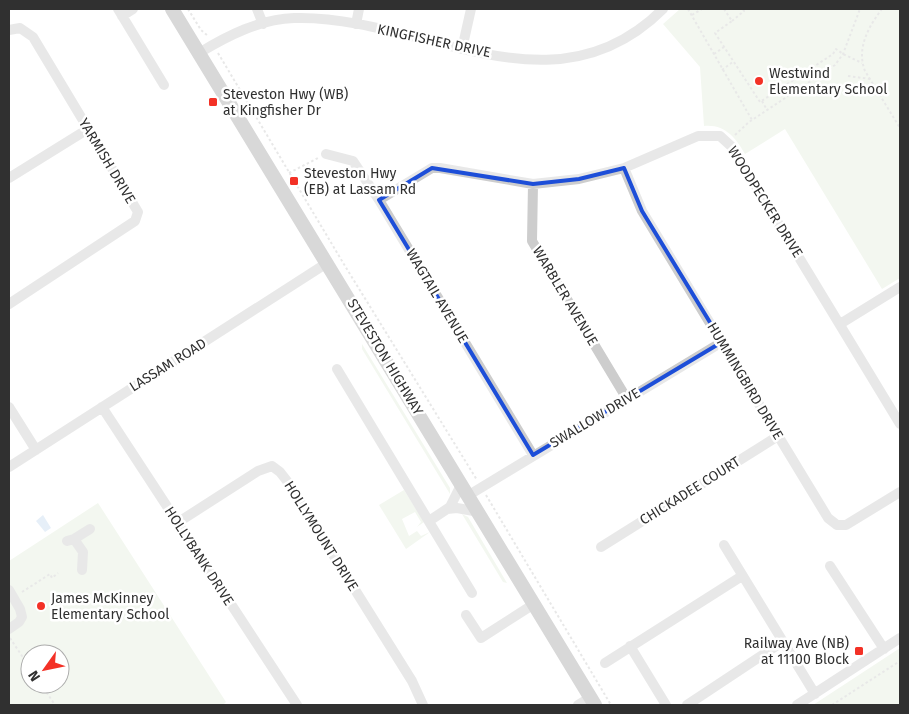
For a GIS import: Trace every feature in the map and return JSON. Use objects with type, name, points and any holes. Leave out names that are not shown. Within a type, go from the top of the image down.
[{"type":"main road","name":"STEVESTON HIGHWAY","points":[[172,9],[593,701]]},
{"type":"street","points":[[133,9],[120,12],[164,85]]},
{"type":"street","points":[[257,9],[263,24]]},
{"type":"street","points":[[356,24],[359,9]]},
{"type":"street","points":[[462,49],[471,9]]},
{"type":"street","name":"KINGFISHER DRIVE","points":[[199,53],[235,34],[263,24],[292,18],[317,18],[356,24],[462,49],[525,60],[570,58],[612,45],[648,23],[663,9]]},
{"type":"street","name":"YARMISH DRIVE","points":[[9,30],[20,28],[30,33],[36,41],[138,212],[135,221],[9,304]]},
{"type":"street","points":[[9,178],[88,128]]},
{"type":"street","name":"WOODPECKER DRIVE","points":[[379,200],[432,168],[533,184],[579,180],[624,168],[698,136],[720,136],[727,142],[900,424]]},
{"type":"street","name":"WAGTAIL AVENUE","points":[[326,154],[353,161],[379,200],[533,455]]},
{"type":"street","name":"HUMMINGBIRD DRIVE","points":[[624,168],[642,211],[828,518],[837,525],[850,524],[900,492]]},
{"type":"street","name":"WARBLER AVENUE","points":[[533,184],[532,241],[627,399]]},
{"type":"street","name":"LASSAM ROAD","points":[[9,467],[327,263]]},
{"type":"street","points":[[840,324],[900,287]]},
{"type":"street","name":"SWALLOW DRIVE","points":[[465,489],[533,455],[722,342]]},
{"type":"street","points":[[337,370],[472,592]]},
{"type":"street","points":[[9,407],[36,450]]},
{"type":"street","name":"HOLLYBANK DRIVE","points":[[102,407],[297,705]]},
{"type":"street","name":"CHICKADEE COURT","points":[[601,546],[778,436]]},
{"type":"street","name":"HOLLYMOUNT DRIVE","points":[[177,523],[258,471],[272,465],[287,482],[412,681],[423,705]]},
{"type":"street","points":[[429,521],[447,509],[465,489]]},
{"type":"street","points":[[447,509],[457,508],[479,512]]},
{"type":"street","points":[[82,570],[83,552],[71,540],[90,529]]},
{"type":"street","points":[[724,544],[815,694]]},
{"type":"street","points":[[830,566],[884,649]]},
{"type":"street","points":[[605,663],[742,576]]},
{"type":"street","points":[[9,630],[22,617],[11,594]]},
{"type":"street","points":[[466,615],[481,638],[534,604]]},
{"type":"street","points":[[797,705],[900,638]]},
{"type":"street","points":[[686,705],[782,642]]},
{"type":"street","points":[[630,646],[666,705]]},
{"type":"street","points":[[578,705],[593,701]]},
{"type":"path","points":[[188,9],[201,30],[207,35]]},
{"type":"path","points":[[688,9],[752,120]]},
{"type":"path","points":[[692,16],[702,9]]},
{"type":"path","points":[[724,9],[732,21]]},
{"type":"path","points":[[742,9],[744,11],[716,33],[767,110]]},
{"type":"path","points":[[727,142],[752,120],[835,65],[843,54],[860,9]]},
{"type":"path","points":[[882,9],[868,30],[862,62],[870,79],[900,128]]},
{"type":"path","points":[[713,54],[724,47]]},
{"type":"path","points":[[761,101],[833,54],[836,49],[862,62]]},
{"type":"path","points":[[220,56],[289,173],[476,478]]},
{"type":"path","points":[[722,70],[734,61]]},
{"type":"path","points":[[848,76],[870,79]]},
{"type":"path","points":[[289,173],[326,154]]},
{"type":"path","points":[[490,499],[490,504],[611,705]]},
{"type":"path","points":[[11,594],[50,574],[52,578],[58,573]]},
{"type":"path","points":[[9,636],[20,653]]},
{"type":"path","points":[[832,705],[900,661]]},
{"type":"path","points":[[48,694],[55,705]]},
{"type":"highlighted area","points":[[432,168],[533,184],[579,179],[624,168],[642,211],[722,342],[533,455],[379,200]]},
{"type":"green space","points":[[680,9],[900,9],[900,278],[882,289],[785,129],[745,154],[729,133],[718,127],[704,126],[700,67],[663,24]]},
{"type":"green space","points":[[362,344],[450,488],[450,494],[362,349]]},
{"type":"green space","points":[[404,490],[424,522],[417,527],[421,522],[415,512],[402,519],[409,536],[417,531],[421,536],[430,532],[406,549],[379,505]]},
{"type":"green space","points":[[98,503],[226,702],[223,705],[9,705],[9,561]]},
{"type":"green space","points":[[462,514],[468,517],[507,583],[503,582]]},
{"type":"green space","points":[[900,648],[900,705],[813,705]]},
{"type":"water","points":[[43,515],[51,528],[45,532],[36,521]]},
{"type":"place","name":"Westwind Elementary School","points":[[759,81]]},
{"type":"place","name":"Steveston Hwy (WB) at Kingfisher Dr","points":[[213,102]]},
{"type":"place","name":"Steveston Hwy (EB) at Lassam Rd","points":[[294,181]]},
{"type":"place","name":"James McKinney Elementary School","points":[[41,606]]},
{"type":"place","name":"Railway Ave (NB) at 11100 Block","points":[[859,651]]}]
